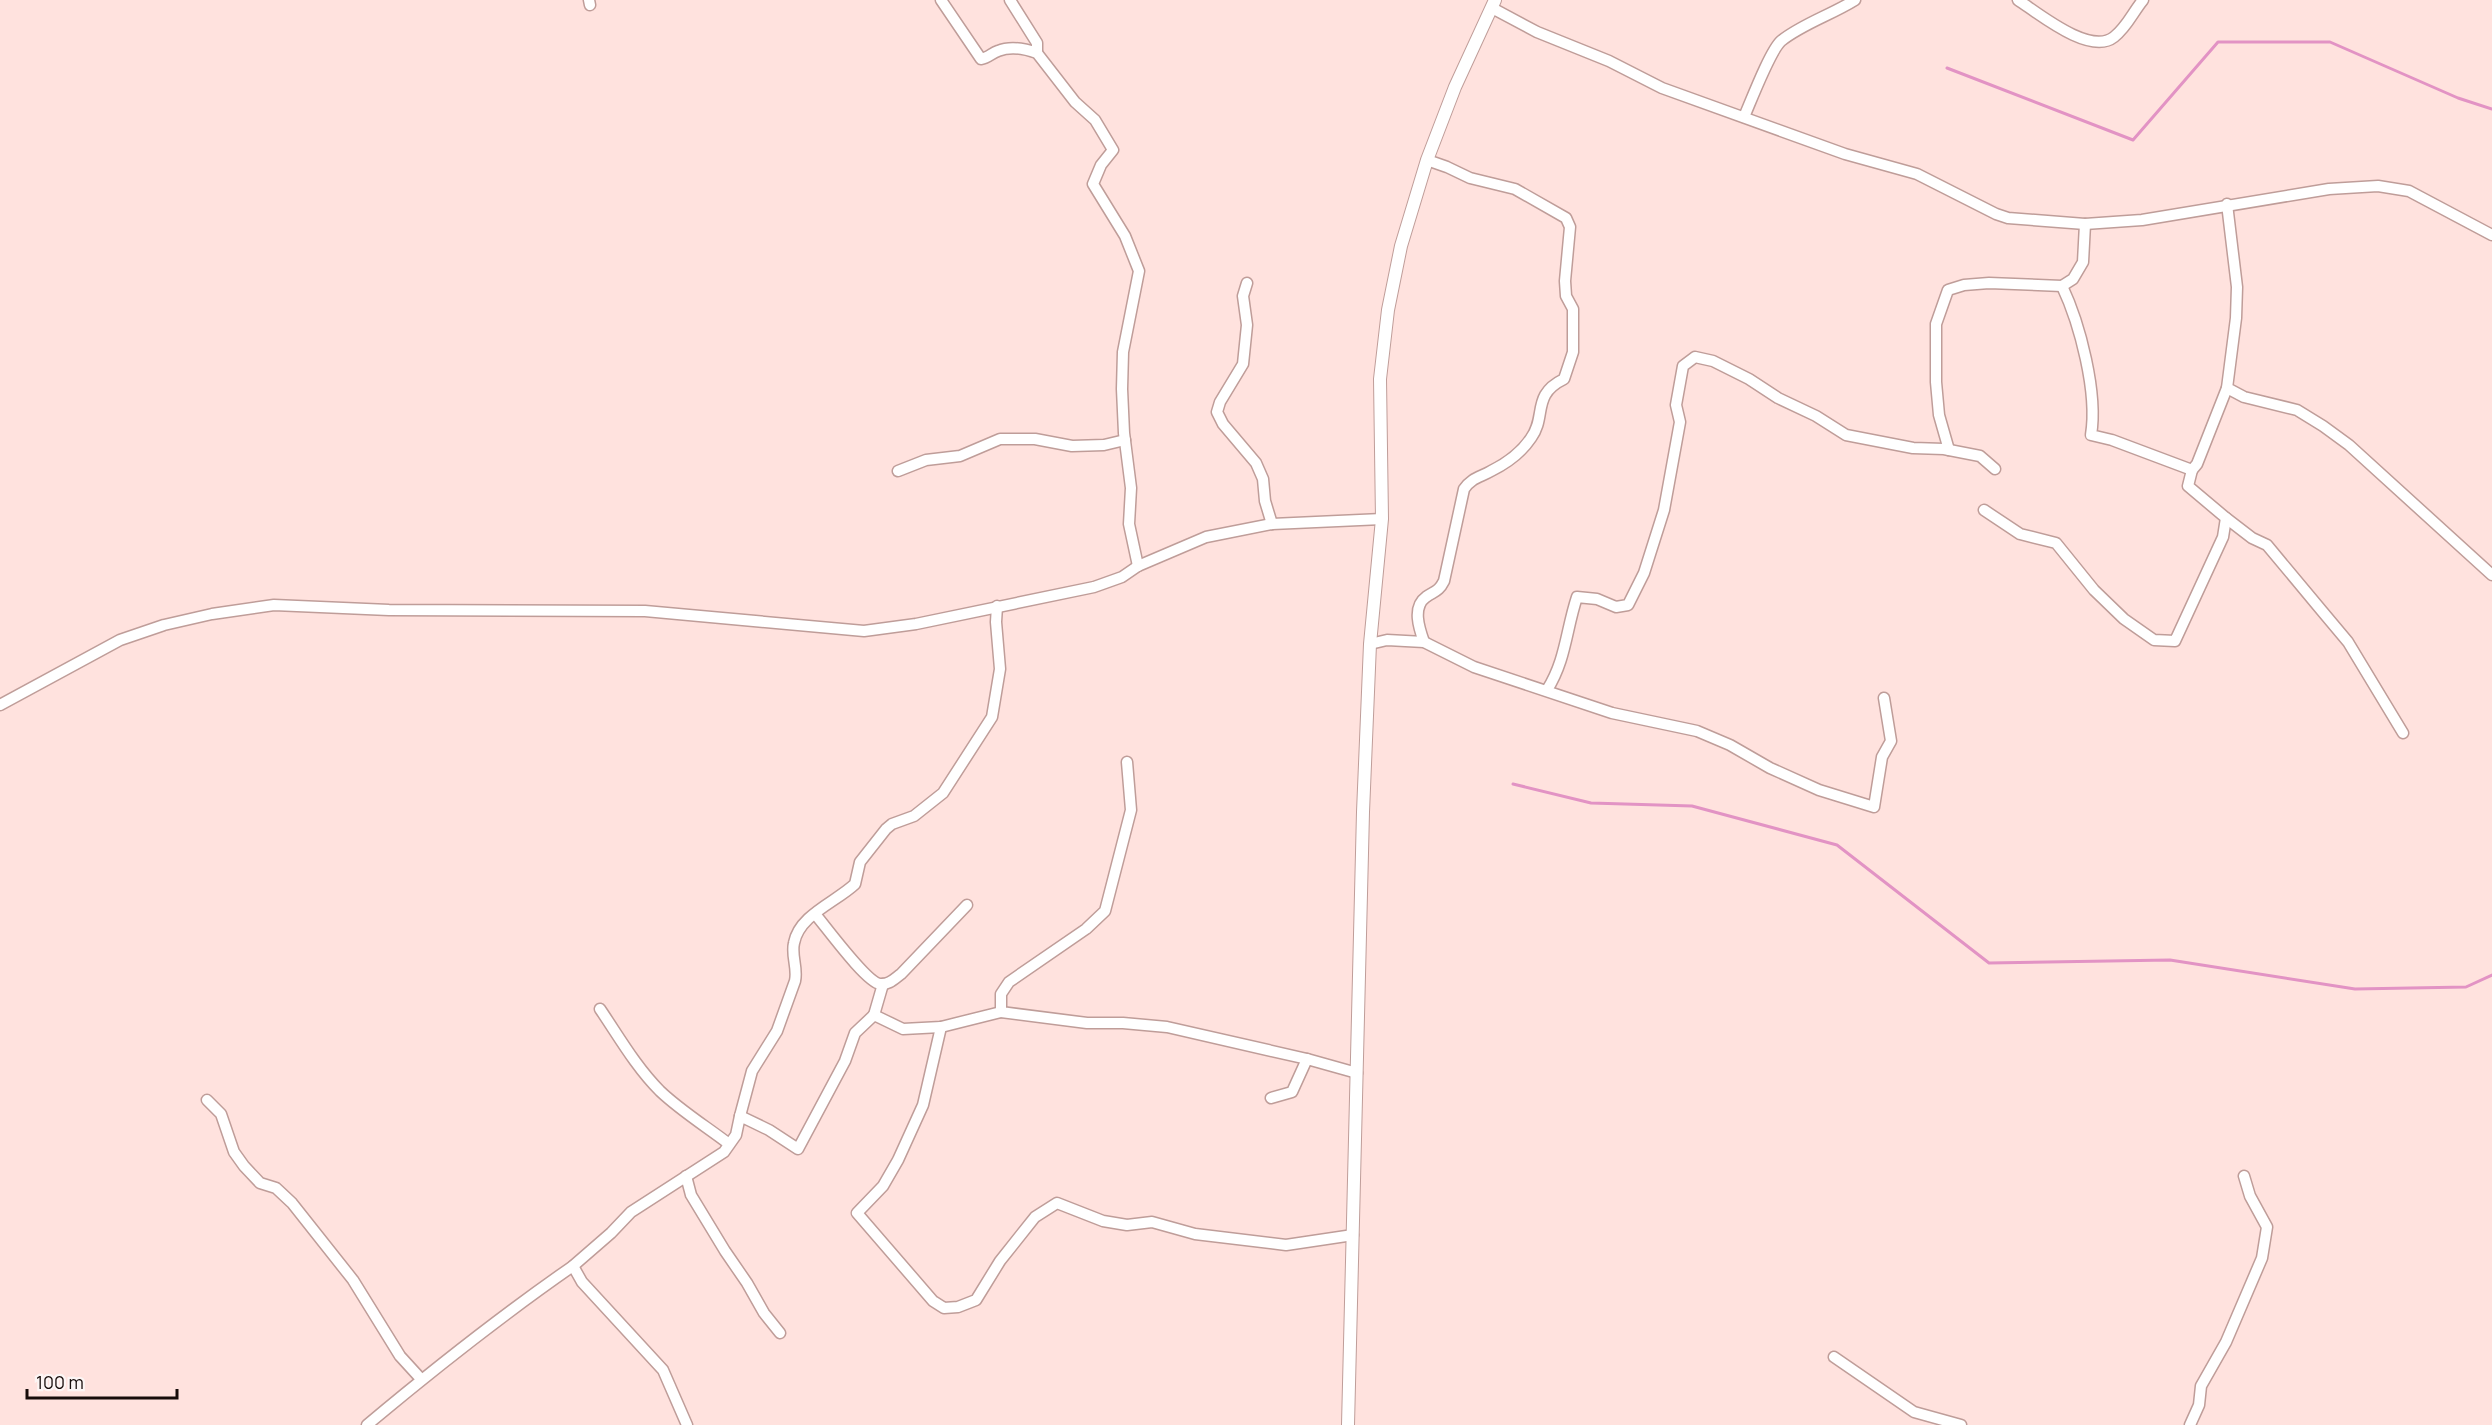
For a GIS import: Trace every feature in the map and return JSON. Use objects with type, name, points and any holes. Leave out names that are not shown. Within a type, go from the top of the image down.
[{"type":"main road","points":[[1348,1425],[1370,644],[1382,519],[1380,379],[1388,309],[1401,246],[1427,160],[1455,87],[1493,4]]},
{"type":"street","points":[[941,0],[981,59],[988,58],[997,51],[1012,48],[1037,53]]},
{"type":"street","points":[[1010,0],[1037,43],[1037,53],[1074,102],[1095,120],[1113,150],[1101,165],[1093,184],[1125,236],[1139,271],[1123,352],[1122,389],[1131,488],[1130,524],[1138,566]]},
{"type":"street","points":[[1744,117],[1772,54],[1780,42],[1802,27],[1855,0]]},
{"type":"street","points":[[2018,0],[2077,37],[2096,41],[2111,39],[2122,30],[2143,0]]},
{"type":"street","points":[[1493,4],[1537,32],[1609,62],[1662,88],[1845,154],[1917,174],[1996,214],[2024,221],[2085,224],[2142,220],[2227,204],[2329,189],[2378,186],[2409,191],[2492,235]]},
{"type":"street","points":[[1424,642],[1417,613],[1421,602],[1437,592],[1444,581],[1464,489],[1471,480],[1491,472],[1512,459],[1533,436],[1540,405],[1549,387],[1564,379],[1573,352],[1573,309],[1566,296],[1565,281],[1570,227],[1566,218],[1515,189],[1470,178],[1447,166],[1427,160]]},
{"type":"street","points":[[2227,204],[2236,287],[2236,318],[2228,388],[2187,486],[2252,538],[2267,545],[2348,642],[2403,733]]},
{"type":"street","points":[[1949,450],[1939,415],[1936,382],[1936,324],[1948,290],[1964,285],[1989,283],[2062,286],[2073,279],[2083,262],[2085,224]]},
{"type":"street","points":[[1247,283],[1243,296],[1247,325],[1243,364],[1220,402],[1217,412],[1222,424],[1256,463],[1263,479],[1265,501],[1272,524]]},
{"type":"street","points":[[2062,286],[2074,312],[2088,378],[2093,419],[2091,435],[2192,470]]},
{"type":"street","points":[[1547,690],[1559,671],[1576,597],[1596,599],[1616,607],[1628,605],[1644,573],[1664,510],[1680,422],[1676,405],[1683,366],[1695,357],[1713,362],[1749,379],[1778,398],[1816,416],[1846,435],[1913,448],[1949,450],[1980,456],[1995,469]]},
{"type":"street","points":[[2228,388],[2244,397],[2297,410],[2323,426],[2349,445],[2492,576]]},
{"type":"street","points":[[898,471],[926,460],[960,456],[1000,439],[1035,439],[1072,446],[1104,445],[1125,440]]},
{"type":"street","points":[[1984,510],[2020,534],[2056,543],[2094,590],[2124,619],[2154,640],[2175,641],[2223,537],[2226,518]]},
{"type":"street","points":[[0,705],[120,640],[164,625],[212,614],[274,606],[389,610],[645,611],[864,631],[916,624],[1094,587],[1122,577],[1138,566],[1206,537],[1272,524],[1382,519]]},
{"type":"street","points":[[367,1425],[421,1379],[518,1304],[573,1266],[631,1212],[724,1152],[736,1135],[752,1071],[777,1031],[795,981],[794,940],[799,930],[815,914],[855,884],[860,862],[886,829],[892,824],[914,816],[943,793],[992,717],[1000,669],[997,606]]},
{"type":"street","points":[[1370,644],[1387,640],[1424,642],[1473,667],[1612,713],[1697,731],[1819,790],[1874,807],[1882,757],[1891,741],[1884,698]]},
{"type":"street","points":[[1001,1012],[1001,994],[1009,982],[1086,929],[1105,911],[1131,810],[1127,762]]},
{"type":"street","points":[[815,914],[870,979],[883,984],[890,983],[901,974],[967,905]]},
{"type":"street","points":[[740,1116],[798,1149],[845,1061],[855,1033],[874,1015],[883,984]]},
{"type":"street","points":[[600,1009],[640,1068],[660,1090],[729,1144]]},
{"type":"street","points":[[874,1015],[903,1029],[941,1026],[1001,1012],[1087,1023],[1167,1027],[1357,1073]]},
{"type":"street","points":[[941,1026],[923,1105],[898,1160],[883,1186],[857,1213],[933,1301],[944,1308],[957,1307],[976,1300],[1000,1261],[1035,1217],[1057,1203],[1103,1221],[1127,1225],[1152,1222],[1196,1234],[1286,1245],[1353,1235]]},
{"type":"street","points":[[1272,1098],[1292,1092],[1306,1059]]},
{"type":"street","points":[[207,1100],[221,1114],[234,1152],[244,1166],[260,1184],[276,1188],[292,1203],[353,1280],[400,1356],[421,1379]]},
{"type":"street","points":[[686,1176],[692,1195],[730,1260],[747,1283],[764,1313],[780,1333]]},
{"type":"street","points":[[2190,1425],[2199,1405],[2201,1386],[2226,1342],[2262,1258],[2267,1227],[2250,1196],[2244,1176]]},
{"type":"street","points":[[573,1266],[582,1282],[663,1370],[687,1425]]},
{"type":"street","points":[[1834,1357],[1914,1412],[1961,1425]]},
{"type":"waterway","points":[[1947,68],[2133,140],[2218,42],[2330,42],[2458,98],[2492,109]]},
{"type":"waterway","points":[[1513,784],[1591,803],[1692,806],[1837,845],[1989,963],[2170,960],[2355,989],[2466,987],[2492,975]]}]
